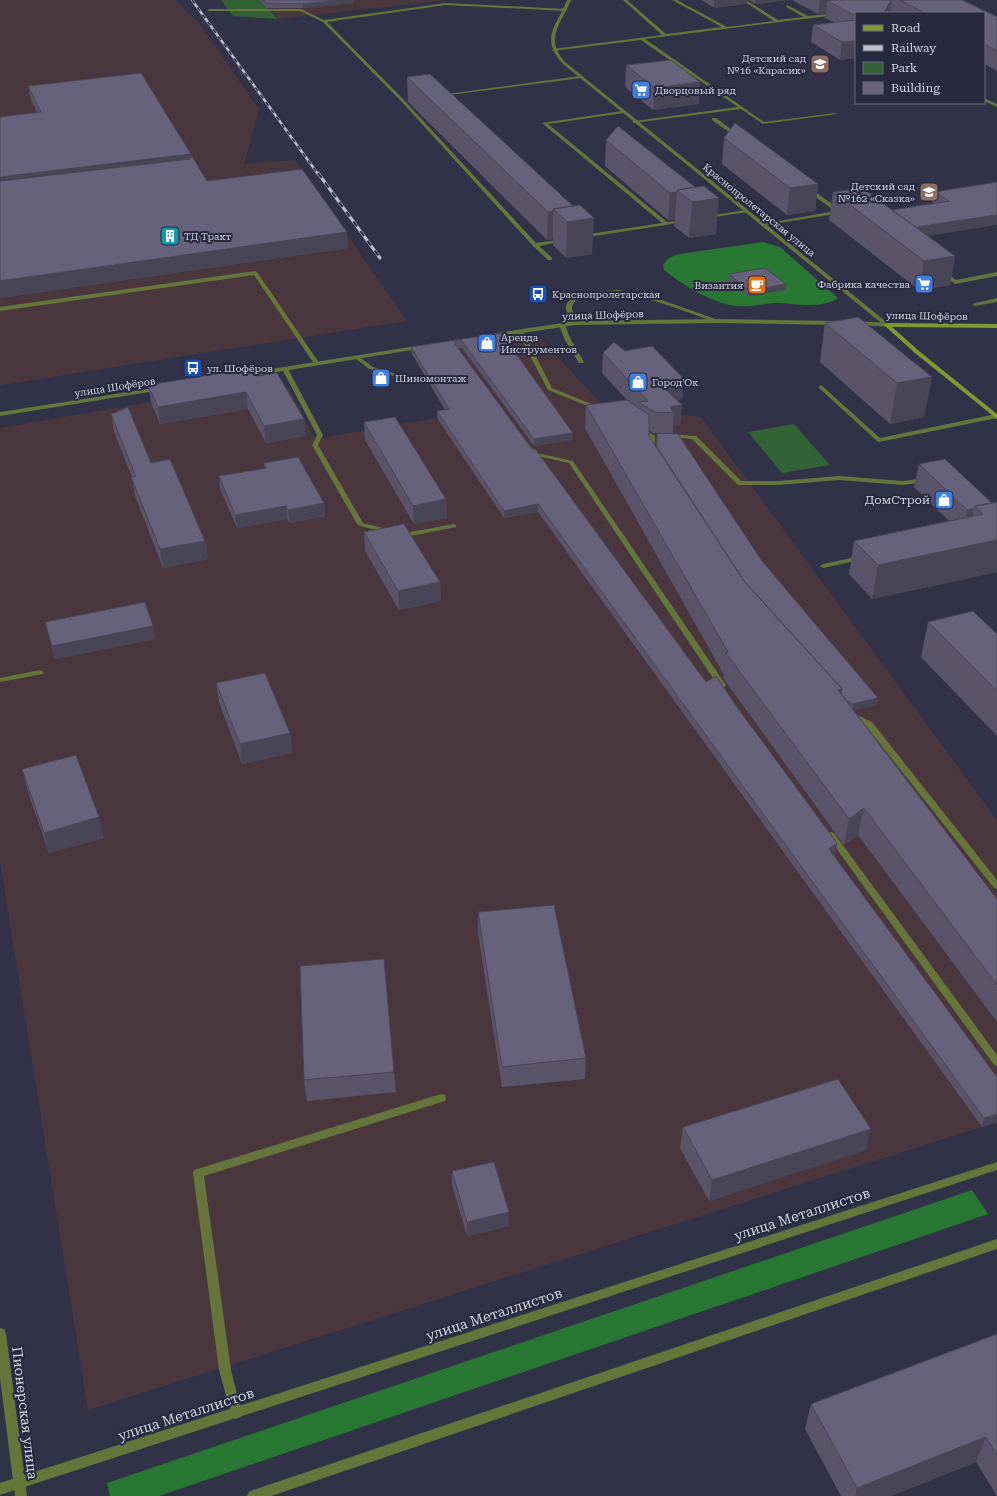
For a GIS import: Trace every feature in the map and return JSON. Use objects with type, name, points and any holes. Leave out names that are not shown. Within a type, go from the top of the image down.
[{"type":"main road","name":"улица Шофёров","points":[[887,325],[997,326]]},
{"type":"main road","name":"Краснопролетарская улица","points":[[887,325],[917,352],[997,417]]},
{"type":"street","points":[[569,0],[566,10],[553,32],[552,39],[554,50],[845,13]]},
{"type":"street","points":[[624,0],[666,36]]},
{"type":"street","points":[[674,0],[726,28]]},
{"type":"street","points":[[744,0],[778,22]]},
{"type":"street","points":[[324,21],[446,4],[566,10]]},
{"type":"street","points":[[787,6],[808,18]]},
{"type":"street","points":[[209,10],[301,10],[324,21],[402,100],[535,245],[550,259]]},
{"type":"street","points":[[642,39],[763,123],[835,114]]},
{"type":"street","name":"Краснопролетарская улица","points":[[554,50],[560,60],[622,112],[887,325]]},
{"type":"street","points":[[440,95],[580,77]]},
{"type":"street","points":[[402,100],[410,99]]},
{"type":"street","points":[[985,100],[997,106]]},
{"type":"street","points":[[635,122],[742,108]]},
{"type":"street","points":[[622,112],[544,123],[666,224]]},
{"type":"street","points":[[714,119],[746,142]]},
{"type":"street","points":[[763,225],[842,212],[802,184]]},
{"type":"street","points":[[705,218],[746,211]]},
{"type":"street","points":[[574,239],[689,220]]},
{"type":"street","points":[[535,245],[566,240]]},
{"type":"street","points":[[937,268],[956,282],[997,274]]},
{"type":"street","points":[[0,309],[255,273],[317,364]]},
{"type":"street","points":[[575,323],[568,311],[568,305],[572,301],[587,294],[616,292],[646,296],[718,321]]},
{"type":"street","points":[[975,304],[997,300]]},
{"type":"street","name":"улица Шофёров","points":[[483,337],[575,323],[718,321],[841,323]]},
{"type":"street","name":"улица Шофёров","points":[[848,323],[887,325]]},
{"type":"street","points":[[562,325],[568,340],[581,362]]},
{"type":"street","points":[[520,332],[550,389],[606,412]]},
{"type":"street","points":[[238,377],[432,346]]},
{"type":"street","points":[[358,358],[371,368],[411,379]]},
{"type":"street","points":[[285,369],[320,435],[315,445],[360,524],[405,535],[454,526]]},
{"type":"street","points":[[821,387],[879,440],[997,417]]},
{"type":"street","name":"улица Шофёров","points":[[0,414],[167,388]]},
{"type":"street","points":[[633,424],[652,436],[694,437],[739,483],[778,483],[839,478],[903,483],[932,479]]},
{"type":"street","points":[[652,436],[652,458]]},
{"type":"street","points":[[526,442],[535,454],[571,462],[727,692]]},
{"type":"street","points":[[823,566],[868,556]]},
{"type":"street","points":[[0,680],[40,672]]},
{"type":"street","points":[[842,711],[869,724],[997,886]]},
{"type":"street","points":[[824,826],[997,1062]]},
{"type":"street","points":[[236,1413],[225,1370],[198,1173],[441,1098]]},
{"type":"street","name":"улица Металлистов","points":[[0,1489],[997,1166]]},
{"type":"street","points":[[252,1496],[997,1244]]},
{"type":"street","name":"Пионерская улица","points":[[0,1333],[21,1496]]},
{"type":"shaded area","points":[[0,0],[175,0],[198,22],[259,109],[244,164],[295,160],[407,321],[0,385]]},
{"type":"shaded area","points":[[260,0],[448,0],[277,19]]},
{"type":"shaded area","points":[[538,335],[601,404],[701,417],[997,820],[997,1122],[88,1410],[0,862],[0,428],[255,384],[259,392],[288,387],[315,439],[449,416],[412,354]]},
{"type":"green space","points":[[221,0],[260,0],[277,19],[233,16]]},
{"type":"green space","points":[[763,242],[780,247],[838,298],[824,304],[817,305],[778,303],[735,306],[716,301],[697,292],[664,270],[663,265],[669,258],[679,254]]},
{"type":"green space","points":[[794,424],[830,465],[782,473],[748,432]]},
{"type":"green space","points":[[972,1190],[988,1214],[159,1496],[110,1496],[107,1483]]},
{"type":"building","points":[[263,0],[339,0],[303,4],[266,3]]},
{"type":"building","points":[[891,0],[885,12],[855,12],[855,15],[827,1]]},
{"type":"building","points":[[900,0],[962,0],[997,17],[997,51],[985,45],[985,12],[923,12]]},
{"type":"building","points":[[855,20],[855,41],[842,42],[813,25]]},
{"type":"building","points":[[671,60],[700,82],[655,88],[626,65]]},
{"type":"building","points":[[141,73],[191,154],[0,177],[0,117],[41,112],[28,86]]},
{"type":"building","points":[[430,74],[573,206],[553,209],[553,211],[548,212],[407,77]]},
{"type":"building","points":[[735,123],[818,184],[790,188],[724,138]]},
{"type":"building","points":[[618,126],[695,187],[677,190],[677,192],[670,193],[606,140]]},
{"type":"building","name":"ТД Тракт","points":[[192,156],[207,181],[302,169],[347,232],[0,281],[0,181],[190,159]]},
{"type":"building","points":[[997,182],[997,215],[916,227],[892,210],[949,201],[934,192]]},
{"type":"building","points":[[704,186],[719,198],[692,202],[677,190]]},
{"type":"building","points":[[862,188],[955,256],[924,261],[833,192]]},
{"type":"building","points":[[580,205],[594,218],[567,222],[553,209]]},
{"type":"building","name":"Византия","points":[[765,268],[786,284],[749,291],[729,274]]},
{"type":"building","points":[[858,317],[932,377],[897,383],[825,323]]},
{"type":"building","points":[[501,333],[573,433],[534,439],[462,341],[456,341],[455,344],[532,449],[536,450],[706,682],[716,676],[837,843],[829,849],[997,1077],[997,1114],[984,1118],[538,504],[504,511],[437,411],[449,409],[411,347]]},
{"type":"building","points":[[614,342],[625,351],[652,346],[684,379],[659,383],[682,405],[670,407],[674,413],[655,412],[638,402],[648,401],[603,353]]},
{"type":"building","points":[[253,368],[257,376],[277,373],[304,419],[264,426],[246,392],[158,407],[148,385]]},
{"type":"building","points":[[627,400],[649,415],[649,436],[744,581],[842,689],[838,690],[997,899],[997,985],[864,808],[849,819],[726,653],[728,652],[586,405]]},
{"type":"building","points":[[128,407],[151,463],[170,459],[205,541],[160,549],[131,477],[136,477],[111,414]]},
{"type":"building","points":[[395,417],[446,499],[413,506],[364,422]]},
{"type":"building","points":[[657,433],[678,434],[762,561],[878,698],[853,704],[847,701],[841,694],[842,689],[744,581],[657,447]]},
{"type":"building","points":[[298,457],[324,503],[288,510],[286,506],[235,515],[219,476],[266,468],[264,463]]},
{"type":"building","points":[[945,459],[992,503],[975,506],[974,508],[967,510],[919,464]]},
{"type":"building","points":[[997,502],[997,540],[878,565],[854,541],[983,514],[975,506]]},
{"type":"building","points":[[404,524],[440,582],[398,591],[364,532]]},
{"type":"building","points":[[145,602],[153,626],[52,646],[45,622]]},
{"type":"building","points":[[973,611],[997,634],[997,691],[928,622]]},
{"type":"building","points":[[265,673],[290,733],[240,744],[216,683]]},
{"type":"building","points":[[76,755],[99,817],[44,833],[22,769]]},
{"type":"building","points":[[554,905],[586,1058],[502,1067],[478,912]]},
{"type":"building","points":[[384,959],[394,1072],[304,1080],[300,966]]},
{"type":"building","points":[[838,1079],[871,1129],[712,1180],[683,1127]]},
{"type":"building","points":[[494,1162],[509,1212],[467,1222],[452,1171]]},
{"type":"building","points":[[997,1334],[997,1455],[986,1437],[857,1488],[811,1404]]},
{"type":"railway","points":[[192,0],[318,174]]},
{"type":"railway","points":[[318,173],[380,258]]},
{"type":"place","name":"Детский сад №16 «Карасик»","points":[[820,64]]},
{"type":"place","name":"Дворцовый ряд","points":[[641,90]]},
{"type":"place","name":"Детский сад №162 «Сказка»","points":[[929,192]]},
{"type":"place","name":"ТД Тракт","points":[[170,236]]},
{"type":"place","name":"Фабрика качества","points":[[924,284]]},
{"type":"place","name":"Византия","points":[[757,285]]},
{"type":"place","name":"Краснопролетарская","points":[[538,294]]},
{"type":"place","name":"Аренда Инструментов","points":[[487,343]]},
{"type":"place","name":"ул. Шофёров","points":[[193,368]]},
{"type":"place","name":"Шиномонтаж","points":[[381,378]]},
{"type":"place","name":"Город'Ок","points":[[638,382]]},
{"type":"place","name":"ДомСтрой","points":[[944,500]]}]
